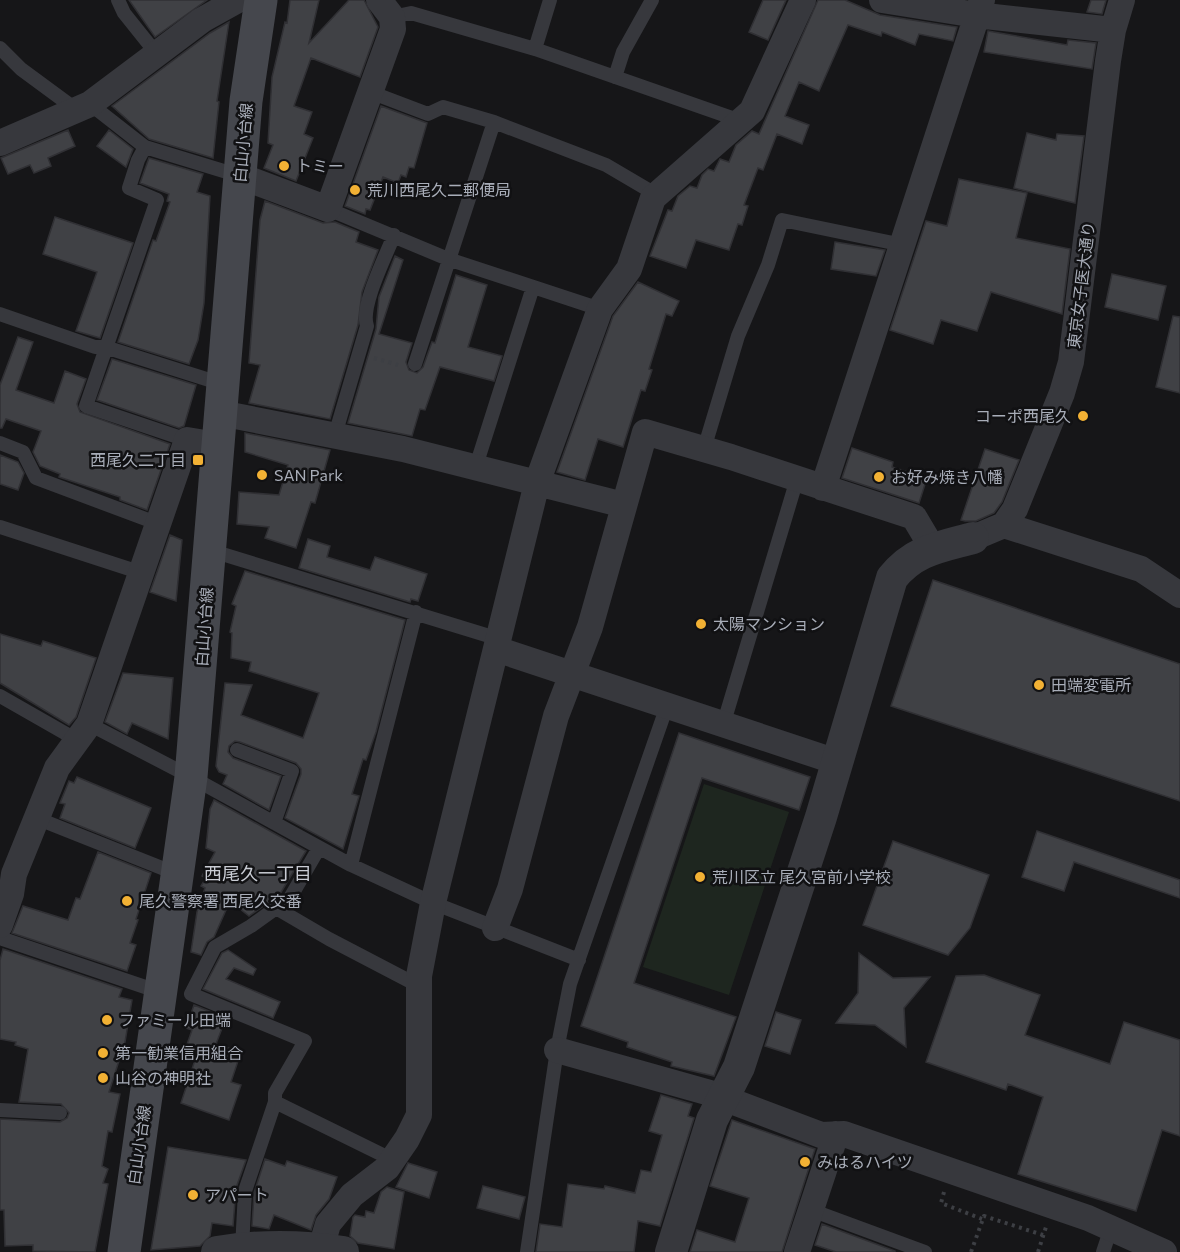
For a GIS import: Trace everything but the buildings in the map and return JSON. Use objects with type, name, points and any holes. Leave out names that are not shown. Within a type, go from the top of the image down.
[{"type":"main road","name":"白山小台線","points":[[124,1252],[177,992],[178,874],[191,777],[209,550],[202,443],[221,399],[251,58],[261,0]]},
{"type":"street","points":[[0,143],[84,107],[202,20],[238,0]]},
{"type":"street","points":[[229,1250],[313,1249],[328,1224],[352,1195],[387,1168],[419,1115],[419,976],[434,903],[537,483],[600,309],[629,269],[657,195],[752,111],[803,0]]},
{"type":"street","points":[[882,0],[979,7],[1113,30]]},
{"type":"street","name":"東京女子医大通り","points":[[1004,525],[1015,509],[1062,393],[1071,362],[1113,30],[1122,0]]},
{"type":"street","points":[[823,488],[979,7]]},
{"type":"street","points":[[240,176],[328,209],[393,29],[385,8]]},
{"type":"street","points":[[221,399],[335,435],[476,466],[624,506]]},
{"type":"street","points":[[495,928],[510,889],[556,716],[590,627],[645,432],[914,517],[933,549]]},
{"type":"street","points":[[0,925],[11,894],[7,872],[36,818],[57,768],[83,732],[159,524],[202,443]]},
{"type":"street","points":[[671,1252],[712,1120],[739,1066],[837,762],[891,578],[904,562],[933,549],[973,538],[1004,525],[1141,570],[1180,595]]},
{"type":"street","points":[[497,644],[572,673],[668,703],[837,762]]},
{"type":"street","points":[[557,1050],[722,1097],[821,1135],[844,1134],[951,1171],[1107,1240],[1164,1252]]},
{"type":"street","points":[[797,1252],[836,1134]]},
{"type":"lane","points":[[118,0],[124,13],[156,53]]},
{"type":"lane","points":[[535,49],[550,0]]},
{"type":"lane","points":[[615,77],[623,52],[652,0]]},
{"type":"lane","points":[[385,8],[535,49],[741,121]]},
{"type":"lane","points":[[0,48],[21,69],[146,147],[240,176]]},
{"type":"lane","points":[[370,92],[428,114],[442,108],[494,122],[606,165],[657,195]]},
{"type":"lane","points":[[415,364],[494,122]]},
{"type":"lane","points":[[146,147],[138,160],[129,188],[156,200],[86,406],[202,443]]},
{"type":"lane","points":[[328,209],[448,259],[600,309]]},
{"type":"lane","points":[[704,449],[738,336],[768,265],[782,220],[903,245]]},
{"type":"lane","points":[[335,435],[359,354],[372,290],[394,235]]},
{"type":"lane","points":[[476,466],[532,287]]},
{"type":"lane","points":[[0,314],[95,347],[105,346],[221,399]]},
{"type":"lane","points":[[0,443],[23,452],[36,478],[159,524]]},
{"type":"lane","points":[[724,722],[797,479]]},
{"type":"lane","points":[[0,527],[142,573]]},
{"type":"lane","points":[[209,550],[416,612],[497,644]]},
{"type":"lane","points":[[351,865],[416,612]]},
{"type":"lane","points":[[0,696],[191,777],[351,865],[434,903],[579,960]]},
{"type":"lane","points":[[527,1252],[557,1050],[570,984],[668,703]]},
{"type":"lane","points":[[237,750],[292,771],[274,823]]},
{"type":"lane","points":[[36,818],[178,874]]},
{"type":"lane","points":[[177,992],[215,947],[290,898],[319,848]]},
{"type":"lane","points":[[276,908],[329,939],[419,986]]},
{"type":"lane","points":[[0,938],[177,992],[305,1041],[275,1093],[275,1102],[245,1191],[229,1250]]},
{"type":"lane","points":[[275,1102],[393,1160]]},
{"type":"lane","points":[[0,1110],[60,1113]]},
{"type":"lane","points":[[811,1210],[925,1252]]},
{"type":"path","points":[[359,354],[413,370],[415,364]]},
{"type":"path","points":[[109,1079],[126,1082]]},
{"type":"path","points":[[951,1171],[941,1203],[982,1219]]},
{"type":"path","points":[[971,1252],[984,1215],[1043,1235]]},
{"type":"shaded area","points":[[704,784],[789,812],[729,995],[643,967]]},
{"type":"place","name":"トミー","points":[[284,166]]},
{"type":"place","name":"荒川西尾久二郵便局","points":[[355,190]]},
{"type":"place","name":"コーポ西尾久","points":[[1083,416]]},
{"type":"place","name":"西尾久二丁目","points":[[198,460]]},
{"type":"place","name":"SAN Park","points":[[262,475]]},
{"type":"place","name":"お好み焼き八幡","points":[[879,477]]},
{"type":"place","name":"太陽マンション","points":[[701,624]]},
{"type":"place","name":"田端変電所","points":[[1039,685]]},
{"type":"place","name":"荒川区立 尾久宮前小学校","points":[[700,877]]},
{"type":"place","name":"尾久警察署 西尾久交番","points":[[127,901]]},
{"type":"place","name":"ファミール田端","points":[[107,1020]]},
{"type":"place","name":"第一勧業信用組合","points":[[103,1053]]},
{"type":"place","name":"山谷の神明社","points":[[103,1078]]},
{"type":"place","name":"みはるハイツ","points":[[805,1162]]},
{"type":"place","name":"アパート","points":[[193,1195]]},
{"type":"district","name":"西尾久一丁目","points":[[258,874]]}]
